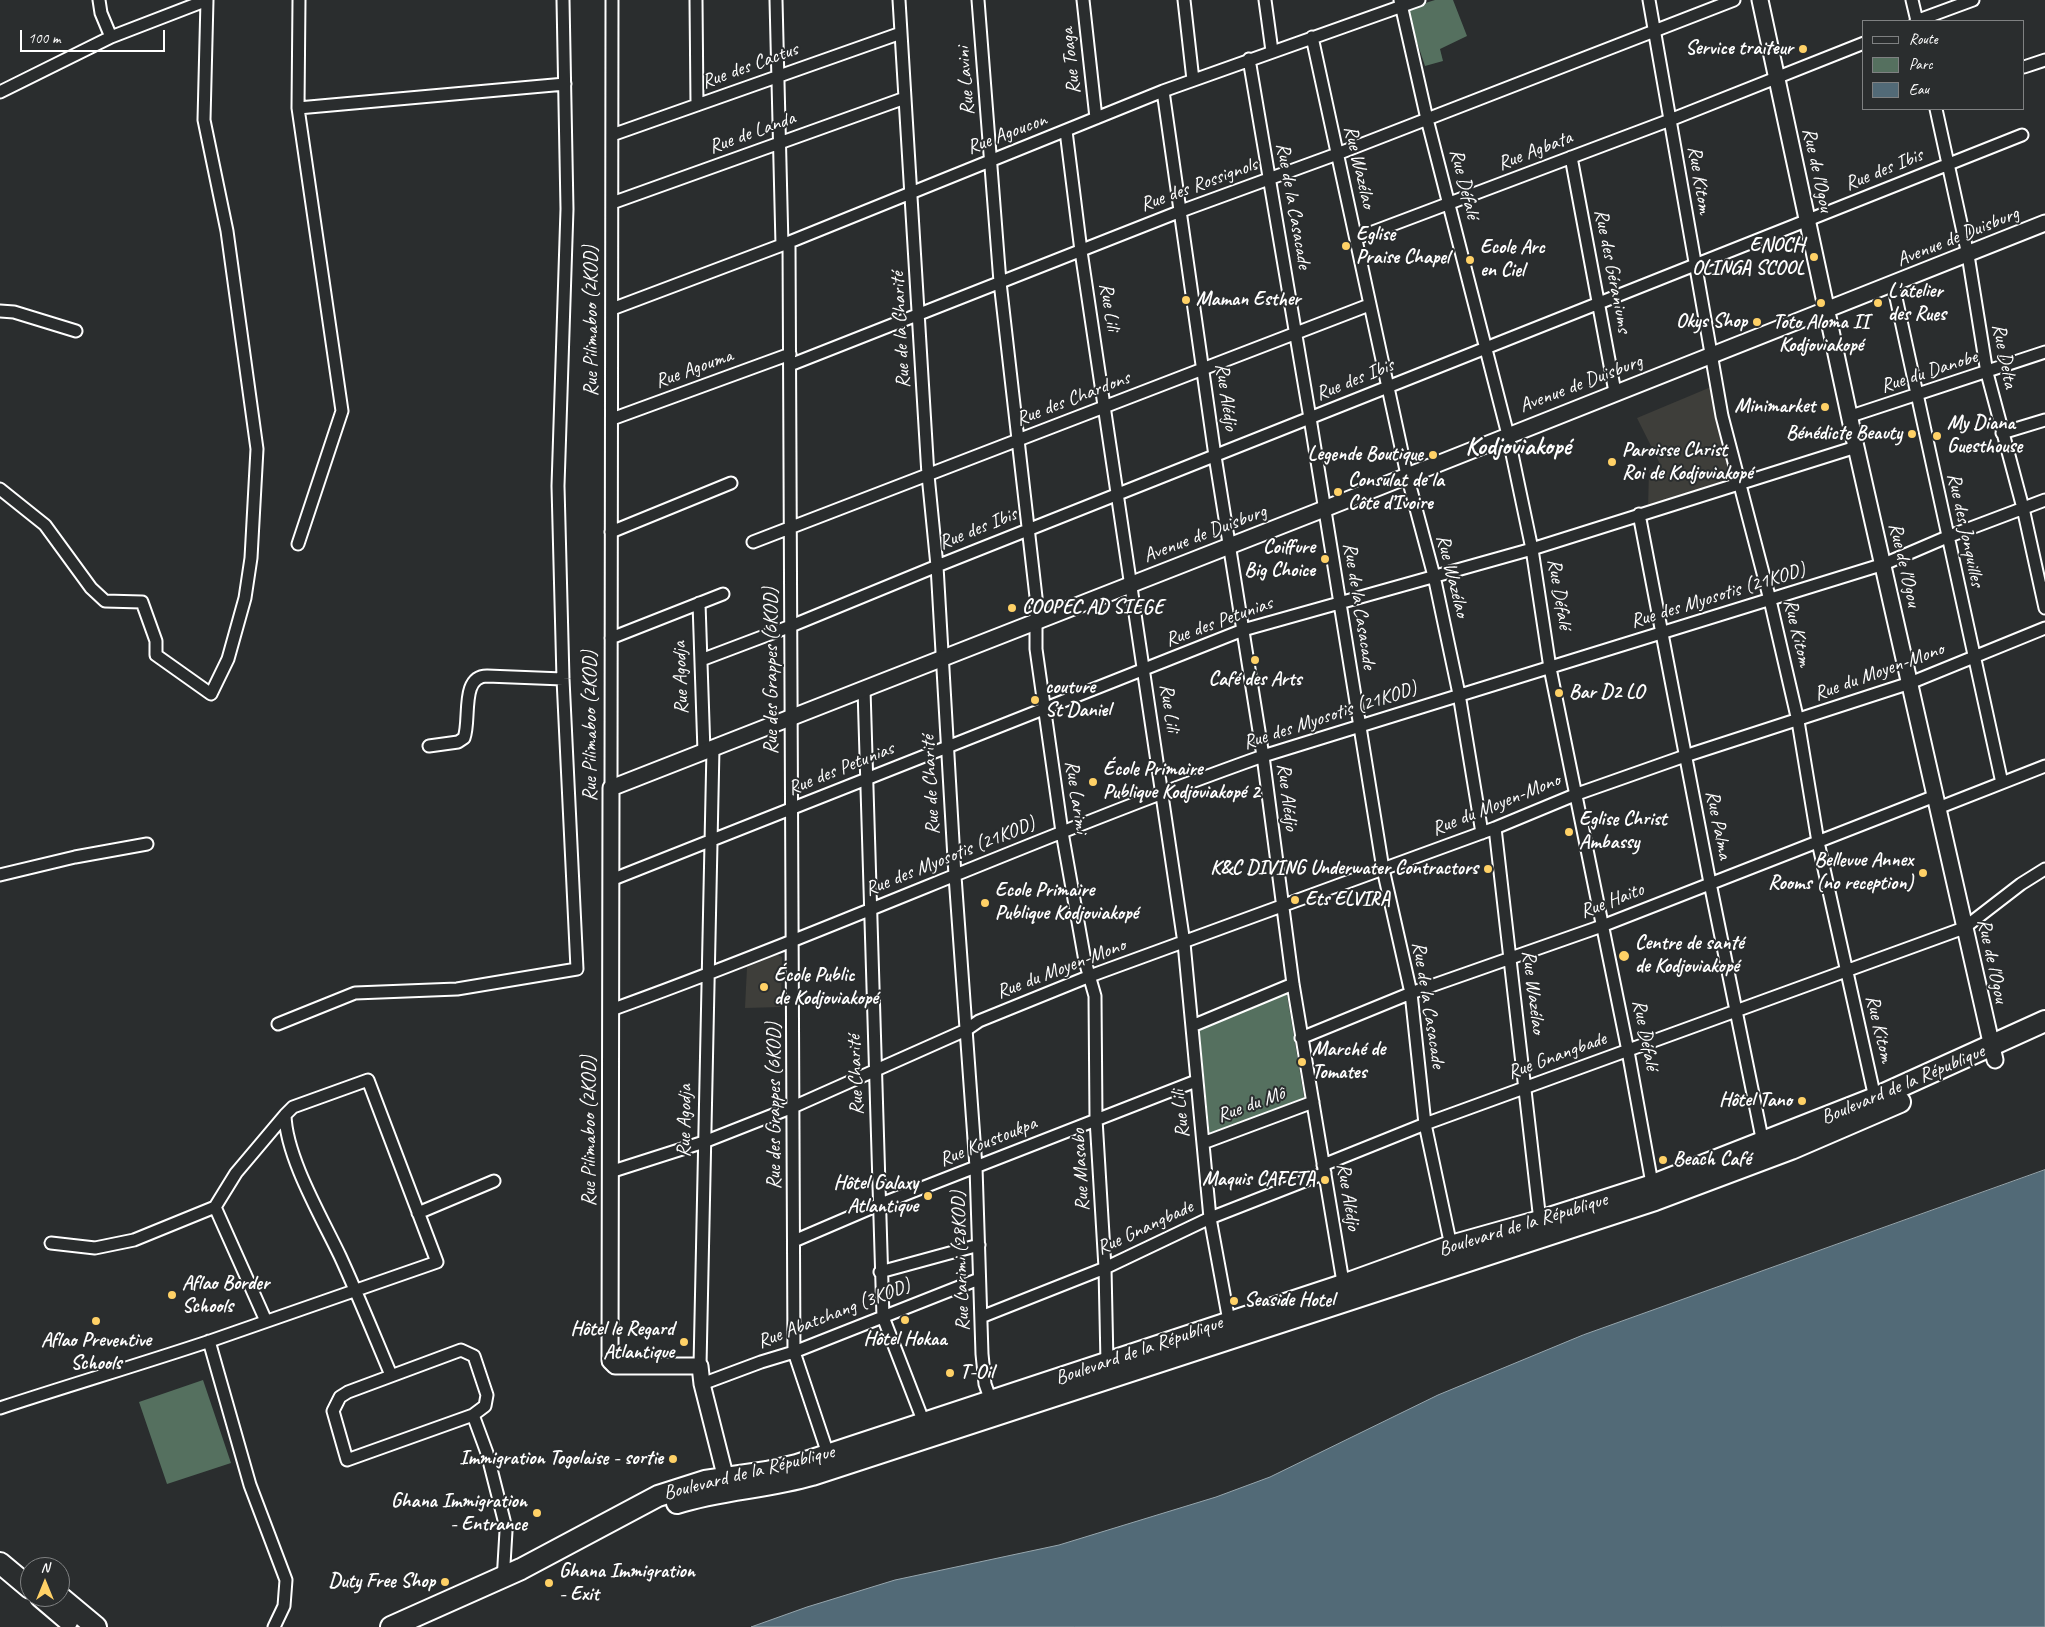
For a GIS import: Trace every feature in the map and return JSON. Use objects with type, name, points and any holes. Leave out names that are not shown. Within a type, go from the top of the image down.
[{"type":"highway","name":"Boulevard de la République","points":[[503,1581],[573,1547],[620,1514],[651,1499],[705,1481],[728,1484],[783,1483],[994,1407],[1791,1149],[1993,1054],[2045,1021]]},
{"type":"highway","name":"Boulevard de la République","points":[[994,1407],[1107,1363],[1229,1321],[1345,1292],[1451,1246],[1654,1193],[1763,1143],[1875,1098],[2045,1036]]},
{"type":"highway","name":"Boulevard de la République","points":[[728,1484],[828,1454],[926,1430]]},
{"type":"highway","points":[[0,1548],[20,1564]]},
{"type":"highway","points":[[0,1562],[20,1579]]},
{"type":"highway","points":[[391,1627],[503,1581]]},
{"type":"highway","points":[[411,1627],[503,1581]]},
{"type":"highway","points":[[70,1605],[96,1627]]},
{"type":"highway","points":[[53,1607],[76,1627]]},
{"type":"street","points":[[99,0],[101,13],[111,37]]},
{"type":"street","points":[[0,92],[111,37],[207,0],[203,80],[204,120],[227,231],[257,449],[251,558],[245,598],[228,659],[211,694],[156,655],[156,640],[142,602],[104,601],[91,588],[45,525],[0,489]]},
{"type":"street","points":[[298,544],[342,411],[298,108],[299,0]]},
{"type":"street","points":[[278,1024],[355,993],[456,989],[577,969],[563,679],[558,486],[567,209],[563,0]]},
{"type":"street","name":"Rue Pilimaboo (2KOD)","points":[[612,0],[610,1361],[615,1366],[700,1366]]},
{"type":"street","points":[[696,0],[697,105]]},
{"type":"street","name":"Rue des Grappes (6KOD)","points":[[776,0],[780,144],[790,359],[794,1352],[828,1454]]},
{"type":"street","name":"Rue de la Charité","points":[[899,0],[920,315],[928,475],[937,566],[942,658]]},
{"type":"street","name":"Rue Lavini","points":[[978,0],[1000,282],[1019,440]]},
{"type":"street","name":"Rue Toaga","points":[[1083,0],[1096,118]]},
{"type":"street","points":[[1184,0],[1193,80]]},
{"type":"street","points":[[1265,0],[1272,51]]},
{"type":"street","name":"Rue Agoucon","points":[[612,309],[786,243],[1162,91],[1401,4],[1419,0]]},
{"type":"street","name":"Rue Kitom","points":[[1649,0],[1656,30],[1694,267],[1722,416],[1770,600],[1798,721],[1818,842],[1875,1098]]},
{"type":"street","name":"Rue des Rossignols","points":[[790,359],[920,315],[1181,211],[1337,154],[1734,0]]},
{"type":"street","points":[[1760,0],[1777,78]]},
{"type":"street","points":[[1912,0],[1916,20]]},
{"type":"street","points":[[1919,20],[1973,0]]},
{"type":"street","name":"Rue Défalé","points":[[1401,4],[1427,119],[1508,435],[1532,549],[1550,668],[1628,1051],[1654,1193]]},
{"type":"street","name":"Rue des Cactus","points":[[612,135],[901,33]]},
{"type":"street","name":"Rue Wazélao","points":[[1312,37],[1407,475],[1434,576],[1459,694],[1482,833]]},
{"type":"street","name":"Rue Agbata","points":[[1357,238],[1670,120],[1862,44]]},
{"type":"street","name":"Rue de la Casacade","points":[[1249,59],[1310,418],[1383,869],[1411,993],[1425,1124],[1451,1246]]},
{"type":"street","points":[[2025,67],[2045,60]]},
{"type":"street","name":"Rue de l'Ogou","points":[[1777,78],[1851,416],[1856,447],[1884,564],[1993,1054]]},
{"type":"street","points":[[298,108],[565,84]]},
{"type":"street","name":"Rue Alédjo","points":[[1162,91],[1181,211],[1215,456],[1263,756],[1293,984],[1345,1292]]},
{"type":"street","name":"Rue de Landa","points":[[612,203],[905,98]]},
{"type":"street","name":"Rue Delta","points":[[1936,110],[1968,255],[1987,373],[2023,508],[2045,608]]},
{"type":"street","name":"Rue Lili","points":[[1066,131],[1081,250],[1184,943],[1210,1218],[1229,1321]]},
{"type":"street","name":"Rue des Ibis","points":[[701,660],[791,626],[1027,530],[1694,267],[2022,135]]},
{"type":"street","name":"Rue des Géraniums","points":[[1571,157],[1600,303],[1615,392]]},
{"type":"street","name":"Avenue de Duisburg","points":[[611,788],[1324,509],[1615,392],[2045,227]]},
{"type":"street","name":"Rue des Jonquilles","points":[[1893,284],[1973,657],[2002,782]]},
{"type":"street","name":"Rue des Chardons","points":[[754,542],[1369,305]]},
{"type":"street","points":[[0,311],[14,312],[76,331]]},
{"type":"street","name":"Rue du Danobe","points":[[1851,416],[1987,373],[2045,352]]},
{"type":"street","name":"Rue Agouma","points":[[612,419],[790,359]]},
{"type":"street","points":[[2002,433],[2045,420]]},
{"type":"street","name":"Rue Larimi","points":[[1019,440],[1027,530],[1036,597],[1035,634],[1062,832],[1090,976]]},
{"type":"street","name":"Rue des Petunias","points":[[610,880],[711,842],[1243,630],[1532,549],[1738,482],[1856,447]]},
{"type":"street","points":[[612,532],[731,483]]},
{"type":"street","name":"Rue des Myosotis (21KOD)","points":[[611,1010],[792,942],[870,908],[955,876],[1162,792],[1263,756],[1884,564],[1947,537],[2045,500]]},
{"type":"street","name":"Rue Palma","points":[[1639,514],[1710,883],[1763,1143]]},
{"type":"street","name":"Rue Agodja","points":[[611,638],[723,594]]},
{"type":"street","name":"Rue Agodja","points":[[699,603],[708,750],[711,842],[700,1366],[702,1384],[728,1484]]},
{"type":"street","name":"Rue du Moyen-Mono","points":[[610,1172],[704,1142],[793,1107],[966,1030],[979,1021],[1090,976],[1482,833],[1577,794],[1685,756],[1798,721],[1910,683],[2045,628]]},
{"type":"street","name":"Rue de Charité","points":[[942,658],[966,1030]]},
{"type":"street","points":[[429,746],[458,742],[464,738],[471,684],[480,676],[563,679]]},
{"type":"street","name":"Rue Charité","points":[[864,688],[880,1272],[883,1317],[926,1430]]},
{"type":"street","name":"Rue Haito","points":[[1302,1038],[1411,993],[1602,926],[1818,842],[2002,782],[2045,766]]},
{"type":"street","name":"Rue Wazélao","points":[[1495,828],[1540,1222]]},
{"type":"street","points":[[0,875],[75,857],[148,844]]},
{"type":"street","name":"Rue Gnangbade","points":[[981,1316],[1105,1268],[1210,1218],[1425,1124],[1964,928],[2014,889],[2045,869]]},
{"type":"street","name":"Rue Masabo","points":[[1090,976],[1095,996],[1096,1119],[1105,1268],[1107,1363]]},
{"type":"street","points":[[1192,1026],[1293,984]]},
{"type":"street","name":"Rue Larimi (28KOD)","points":[[966,1030],[976,1167],[979,1279],[985,1384],[994,1407]]},
{"type":"street","points":[[0,1408],[209,1341],[437,1262],[368,1080],[293,1107],[236,1173],[215,1207],[134,1240],[95,1248],[51,1243]]},
{"type":"street","name":"Rue Koustoukpa","points":[[794,1241],[878,1205],[1196,1081]]},
{"type":"street","name":"Rue du Mô","points":[[1203,1143],[1313,1102]]},
{"type":"street","points":[[285,1115],[285,1128],[303,1177],[356,1290],[391,1375]]},
{"type":"street","points":[[418,1213],[494,1181]]},
{"type":"street","points":[[215,1207],[266,1321]]},
{"type":"street","points":[[880,1272],[979,1245]]},
{"type":"street","name":"Rue Abatchang (3KOD)","points":[[702,1384],[794,1352],[979,1279]]},
{"type":"street","points":[[209,1341],[250,1485],[286,1580],[284,1606],[274,1627]]},
{"type":"street","points":[[454,1351],[469,1352],[474,1356],[487,1395],[485,1406],[473,1414],[347,1460],[335,1420],[334,1410],[336,1403],[340,1397],[348,1392],[391,1375],[454,1351]]},
{"type":"street","points":[[473,1414],[488,1453],[504,1520],[503,1581]]},
{"type":"shaded area","points":[[1711,387],[1730,474],[1728,479],[1648,509],[1649,470],[1662,468],[1637,418]]},
{"type":"shaded area","name":"École Public de Kodjoviakopé","points":[[776,954],[782,957],[781,1007],[745,1008],[747,967]]},
{"type":"green space","points":[[1435,0],[1453,0],[1467,36],[1440,49],[1443,61],[1425,66],[1406,9]]},
{"type":"green space","points":[[1286,989],[1305,1103],[1210,1138],[1199,1027]]},
{"type":"green space","points":[[203,1380],[231,1463],[167,1484],[139,1402]]},
{"type":"water","points":[[2045,1170],[2045,1627],[751,1627],[807,1607],[895,1580],[1059,1545],[1216,1497],[1270,1477],[1438,1395],[1583,1335]]},
{"type":"place","name":"Service traiteur","points":[[1803,49]]},
{"type":"place","name":"Eglise Praise Chapel","points":[[1346,246]]},
{"type":"place","name":"ENOCH OLINGA SCOOL","points":[[1814,257]]},
{"type":"place","name":"Ecole Arc en Ciel","points":[[1470,260]]},
{"type":"place","name":"Maman Esther","points":[[1186,300]]},
{"type":"place","name":"Toto Aloma II Kodjoviakopé","points":[[1821,303]]},
{"type":"place","name":"L'atelier des Rues","points":[[1878,303]]},
{"type":"place","name":"Okys Shop","points":[[1757,322]]},
{"type":"place","name":"Minimarket","points":[[1825,407]]},
{"type":"place","name":"Bénédicte Beauty","points":[[1912,434]]},
{"type":"place","name":"My Diana Guesthouse","points":[[1937,436]]},
{"type":"place","name":"Legende Boutique","points":[[1433,455]]},
{"type":"place","name":"Paroisse Christ Roi de Kodjoviakopé","points":[[1612,462]]},
{"type":"place","name":"Consulat de la Côte d’Ivoire","points":[[1338,492]]},
{"type":"place","name":"Coiffure Big Choice","points":[[1325,559]]},
{"type":"place","name":"COOPEC AD SIEGE","points":[[1012,608]]},
{"type":"place","name":"Café des Arts","points":[[1255,660]]},
{"type":"place","name":"Bar D2 LO","points":[[1559,693]]},
{"type":"place","name":"couture St Daniel","points":[[1035,700]]},
{"type":"place","name":"École Primaire Publique Kodjoviakopé 2","points":[[1093,782]]},
{"type":"place","name":"Eglise Christ Ambassy","points":[[1569,832]]},
{"type":"place","name":"K&C DIVING Underwater Contractors","points":[[1488,869]]},
{"type":"place","name":"Bellevue Annex Rooms (no reception)","points":[[1923,873]]},
{"type":"place","name":"Ets ELVIRA","points":[[1295,900]]},
{"type":"place","name":"Ecole Primaire Publique Kodjoviakopé","points":[[985,903]]},
{"type":"place","name":"Centre de santé de Kodjoviakopé","points":[[1624,956]]},
{"type":"place","name":"École Public de Kodjoviakopé","points":[[764,987]]},
{"type":"place","name":"Marché de Tomates","points":[[1302,1062]]},
{"type":"place","name":"Hôtel Tano","points":[[1802,1101]]},
{"type":"place","name":"Beach Café","points":[[1663,1160]]},
{"type":"place","name":"Maquis CAFETA","points":[[1325,1180]]},
{"type":"place","name":"Hôtel Galaxy Atlantique","points":[[928,1196]]},
{"type":"place","name":"Aflao Border Schools","points":[[172,1295]]},
{"type":"place","name":"Seaside Hotel","points":[[1234,1301]]},
{"type":"place","name":"Hôtel Hokaa","points":[[905,1320]]},
{"type":"place","name":"Aflao Preventive Schools","points":[[96,1321]]},
{"type":"place","name":"Hôtel le Regard Atlantique","points":[[684,1342]]},
{"type":"place","name":"T-Oil","points":[[950,1373]]},
{"type":"place","name":"Immigration Togolaise - sortie","points":[[673,1459]]},
{"type":"place","name":"Ghana Immigration - Entrance","points":[[537,1513]]},
{"type":"place","name":"Duty Free Shop","points":[[445,1582]]},
{"type":"place","name":"Ghana Immigration - Exit","points":[[549,1583]]},
{"type":"district","name":"Kodjoviakopé","points":[[1518,447]]}]
